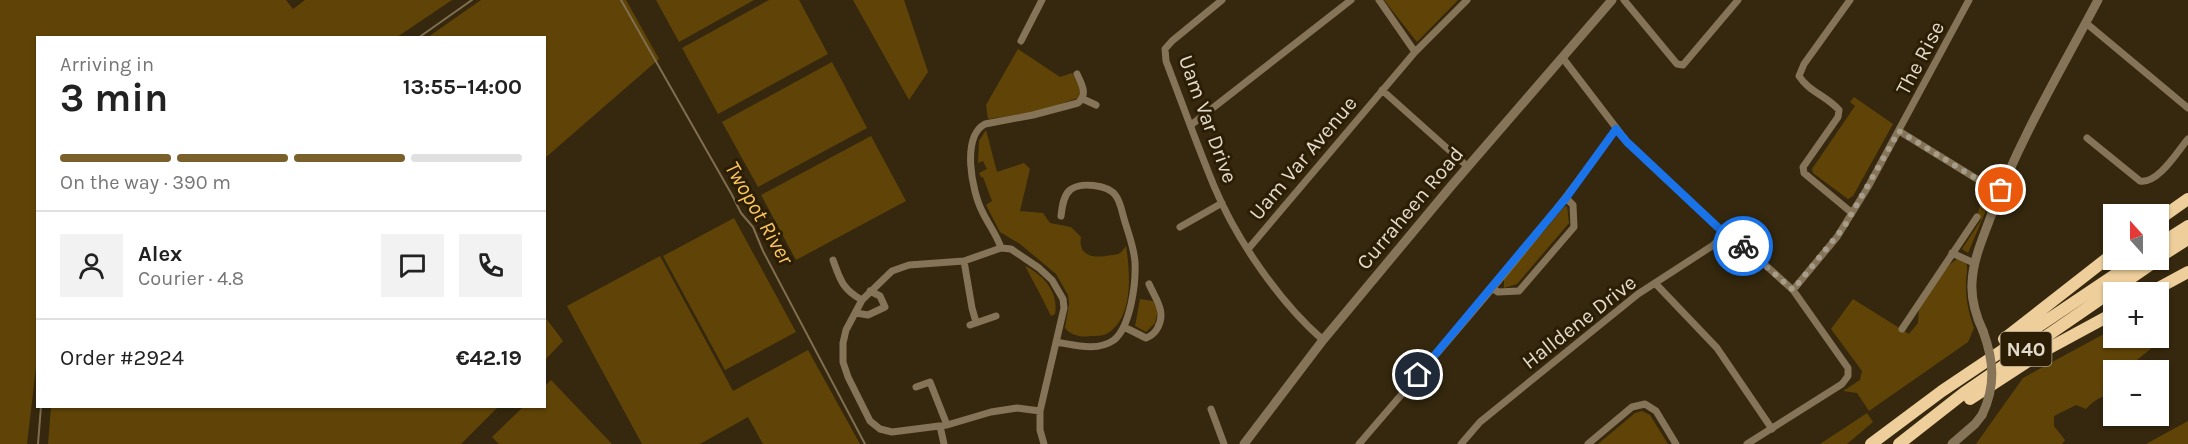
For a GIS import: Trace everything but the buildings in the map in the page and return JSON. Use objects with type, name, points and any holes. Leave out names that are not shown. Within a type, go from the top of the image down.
[{"type":"highway","points":[[2169,212],[2188,199]]},
{"type":"highway","points":[[2169,238],[2188,226]]},
{"type":"highway","name":"N40","points":[[2169,252],[2188,239]]},
{"type":"highway","points":[[1941,391],[2103,261]]},
{"type":"highway","name":"N40","points":[[1871,444],[1941,391],[2122,270]]},
{"type":"highway","name":"N40","points":[[1900,444],[1964,393],[2142,270]]},
{"type":"highway","points":[[2169,282],[2188,272]]},
{"type":"highway","points":[[1900,444],[2042,352],[2103,319]]},
{"type":"street","points":[[1021,41],[1042,0]]},
{"type":"street","name":"Uam Var Drive","points":[[1222,0],[1172,41],[1165,49],[1166,61],[1222,203],[1266,277],[1323,340]]},
{"type":"street","points":[[1191,125],[1351,0]]},
{"type":"street","points":[[1379,0],[1415,52]]},
{"type":"street","name":"Uam Var Avenue","points":[[1249,249],[1415,52],[1467,0]]},
{"type":"street","name":"Curraheen Road","points":[[1244,444],[1323,340],[1467,167],[1611,0]]},
{"type":"street","points":[[1624,0],[1677,64],[1683,65],[1738,0]]},
{"type":"street","points":[[1850,0],[1804,64],[1799,76],[1805,86],[1835,105],[1839,111],[1838,117],[1803,167],[1804,173],[1807,178],[1852,213]]},
{"type":"street","name":"The Rise","points":[[1793,290],[1829,247],[1852,213],[1969,0]]},
{"type":"street","points":[[1953,444],[1982,415],[1990,396],[1993,378],[1990,354],[1972,295],[1974,263],[2022,141],[2098,0]]},
{"type":"street","points":[[2086,23],[2188,108]]},
{"type":"street","points":[[1562,57],[1627,142],[1725,234],[1751,252],[1793,290],[1848,368],[1848,376],[1842,384],[1747,444]]},
{"type":"street","points":[[1001,248],[981,209],[974,187],[971,154],[975,134],[985,124],[1057,110],[1077,103],[1083,99],[1084,90],[1077,74]]},
{"type":"street","name":"Uam Var Avenue","points":[[1383,90],[1467,167]]},
{"type":"street","points":[[1083,99],[1096,105]]},
{"type":"street","points":[[1359,444],[1566,198],[1616,129]]},
{"type":"street","points":[[1899,131],[1985,184],[2001,190]]},
{"type":"street","points":[[2087,138],[2140,181],[2148,183],[2156,178],[2188,139]]},
{"type":"street","points":[[1056,342],[1085,347],[1101,346],[1115,339],[1124,327],[1130,309],[1135,262],[1119,200],[1112,191],[1100,186],[1073,188],[1066,194],[1061,216]]},
{"type":"street","points":[[1492,288],[1498,292],[1518,291],[1574,227],[1573,205],[1566,198]]},
{"type":"street","name":"Uam Var Drive","points":[[1180,227],[1222,203]]},
{"type":"street","points":[[1902,328],[1977,217]]},
{"type":"street","name":"Halldene Drive","points":[[1461,444],[1480,422],[1638,294],[1712,246],[1725,234]]},
{"type":"street","points":[[1040,411],[1017,408],[991,412],[944,426],[892,432],[880,429],[870,421],[848,377],[843,362],[846,330],[862,300],[892,271],[909,265],[964,261],[1001,248],[1011,249],[1052,280],[1063,299],[1064,308],[1040,411],[1040,430],[1044,444]]},
{"type":"street","points":[[1952,253],[1974,263]]},
{"type":"street","points":[[832,260],[842,285],[862,300]]},
{"type":"street","points":[[964,261],[973,324],[996,316]]},
{"type":"street","points":[[1124,327],[1146,338],[1149,338],[1157,328],[1162,311],[1149,284]]},
{"type":"street","points":[[1655,284],[1717,348],[1772,429]]},
{"type":"street","points":[[856,313],[868,315],[885,307],[880,296],[870,291]]},
{"type":"street","points":[[916,387],[930,381],[944,426],[944,444]]},
{"type":"street","points":[[1588,444],[1632,407],[1645,404],[1656,411],[1676,444]]},
{"type":"street","points":[[1210,409],[1224,444]]},
{"type":"shaded area","points":[[0,0],[286,0],[293,9],[305,0],[452,0],[398,36],[36,36],[36,367],[27,444],[0,444]]},
{"type":"shaded area","points":[[481,0],[626,0],[659,59],[546,157],[546,36],[429,36]]},
{"type":"shaded area","points":[[656,0],[754,0],[679,42]]},
{"type":"shaded area","points":[[769,0],[799,0],[828,54],[718,114],[682,48]]},
{"type":"shaded area","points":[[853,0],[904,0],[928,72],[909,100]]},
{"type":"shaded area","points":[[1384,0],[1458,0],[1417,42]]},
{"type":"shaded area","points":[[1018,49],[1060,77],[1072,73],[1081,90],[1078,98],[1040,111],[988,119],[986,105]]},
{"type":"shaded area","points":[[832,62],[867,128],[758,187],[722,122]]},
{"type":"shaded area","points":[[1854,97],[1893,124],[1853,196],[1848,199],[1813,173],[1812,169],[1855,106],[1850,102]]},
{"type":"shaded area","points":[[986,130],[997,172],[1024,163],[1030,169],[1020,211],[1043,213],[1050,223],[1071,227],[1081,237],[1084,251],[1091,256],[1117,254],[1126,246],[1129,280],[1126,305],[1116,326],[1108,333],[1083,337],[1067,330],[1065,328],[1069,304],[1068,295],[1056,274],[1020,244],[1000,232],[986,205],[992,201],[983,177],[979,173],[987,169],[983,161],[978,163],[979,141]]},
{"type":"shaded area","points":[[871,136],[906,201],[796,260],[761,195]]},
{"type":"shaded area","points":[[1984,193],[1992,196],[1968,253],[1962,249],[1981,220],[1978,212]]},
{"type":"shaded area","points":[[1567,206],[1569,223],[1517,284],[1504,288],[1504,279]]},
{"type":"shaded area","points":[[734,218],[796,332],[725,370],[663,256]]},
{"type":"shaded area","points":[[660,256],[733,391],[808,350],[860,444],[763,444],[748,417],[700,444],[642,444],[567,306]]},
{"type":"shaded area","points":[[1957,259],[1966,262],[1967,265],[1967,297],[1974,328],[1968,342],[1869,411],[1857,393],[1843,391],[1860,380],[1862,371],[1831,329],[1853,299],[1909,334],[1918,323],[1919,308],[1949,265]]},
{"type":"shaded area","points":[[1025,266],[1038,274],[1049,286],[1055,299],[1055,314],[1051,316]]},
{"type":"shaded area","points":[[1140,299],[1153,301],[1158,310],[1155,323],[1146,332],[1135,326]]},
{"type":"shaded area","points":[[546,318],[563,341],[546,359]]},
{"type":"shaded area","points":[[2103,334],[2103,348],[2152,348],[2137,360],[2103,360],[2103,396],[2086,409],[2076,405],[2054,416],[2054,426],[2065,440],[2062,444],[1976,444],[2023,378]]},
{"type":"shaded area","points":[[551,380],[612,444],[499,444],[492,437],[522,408],[546,408],[546,385]]},
{"type":"shaded area","points":[[51,408],[497,408],[461,444],[48,444]]},
{"type":"shaded area","points":[[1642,411],[1650,415],[1668,444],[1598,444],[1635,413]]},
{"type":"shaded area","points":[[1867,413],[1873,422],[1847,444],[1820,444]]},
{"type":"shaded area","points":[[2188,421],[2188,444],[2146,444]]},
{"type":"waterway","points":[[421,36],[472,0]]},
{"type":"waterway","name":"Twopot River","points":[[621,0],[741,213],[753,227],[763,251],[865,444]]},
{"type":"waterway","points":[[38,444],[41,408]]},
{"type":"way so far","points":[[1743,246],[1793,290],[1844,227],[1899,131],[1950,164],[1985,184],[2001,190]]},
{"type":"route","points":[[1418,375],[1566,198],[1616,129],[1725,234],[1743,246]]}]
